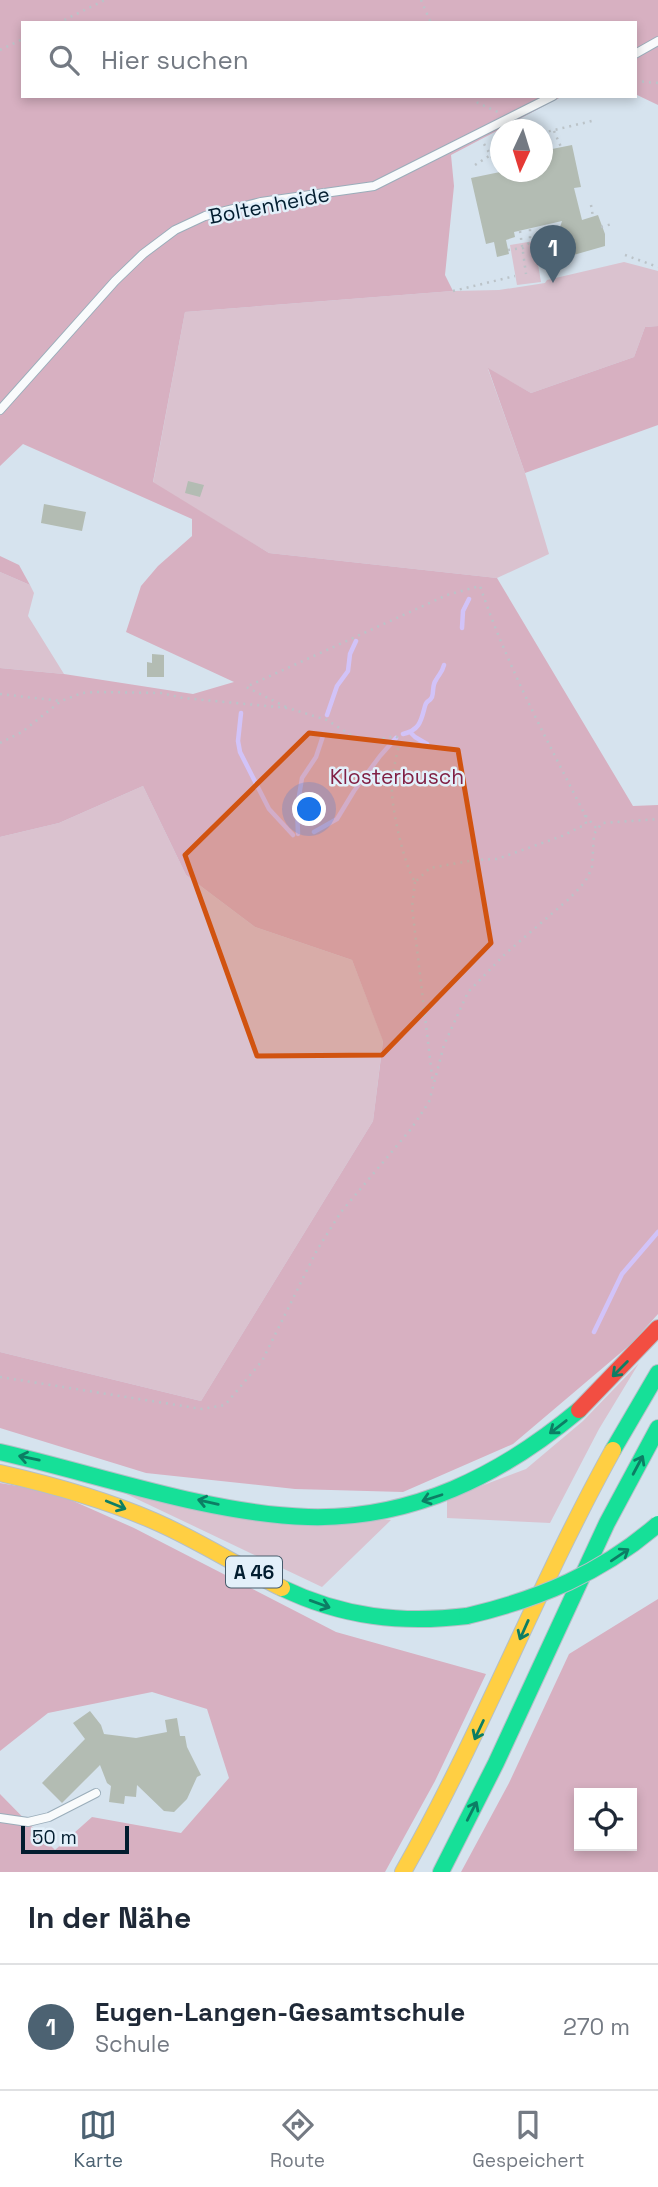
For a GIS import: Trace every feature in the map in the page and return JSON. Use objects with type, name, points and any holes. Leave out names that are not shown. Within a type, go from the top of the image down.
[{"type":"highway","points":[[0,1452],[239,1509],[317,1517],[369,1513],[421,1502],[495,1471],[534,1446],[581,1409],[658,1328]]},
{"type":"highway","points":[[403,1872],[470,1747],[575,1520],[625,1427],[658,1373]]},
{"type":"highway","points":[[441,1872],[496,1763],[607,1523],[658,1428]]},
{"type":"highway","name":"A 46","points":[[0,1473],[109,1501],[158,1523],[277,1585],[335,1609],[357,1615],[402,1620],[467,1616],[524,1602],[572,1583],[618,1557],[658,1524]]},
{"type":"lane","points":[[637,53],[658,41]]},
{"type":"lane","name":"Boltenheide","points":[[0,410],[115,281],[143,254],[175,230],[205,216],[261,202],[374,186],[479,137],[549,98]]},
{"type":"lane","points":[[0,1818],[28,1822],[49,1817],[96,1793]]},
{"type":"path","points":[[62,21],[105,0]]},
{"type":"path","points":[[421,0],[430,21]]},
{"type":"path","points":[[0,50],[21,40]]},
{"type":"path","points":[[637,81],[658,83]]},
{"type":"path","points":[[474,98],[478,103],[511,118]]},
{"type":"path","points":[[561,147],[554,130],[596,120]]},
{"type":"path","points":[[479,137],[490,154]]},
{"type":"path","points":[[475,165],[490,157]]},
{"type":"path","points":[[591,205],[593,217]]},
{"type":"path","points":[[601,227],[611,225]]},
{"type":"path","points":[[508,250],[523,248],[530,242],[530,229]]},
{"type":"path","points":[[520,231],[526,274]]},
{"type":"path","points":[[625,255],[658,267]]},
{"type":"path","points":[[453,291],[516,276]]},
{"type":"path","points":[[415,882],[430,868],[497,859],[562,836],[586,824],[509,661],[481,586],[447,595],[246,687],[288,708],[327,720],[357,739],[376,740],[396,736],[400,739],[392,792],[397,825],[415,882],[412,907],[433,1087]]},
{"type":"path","points":[[0,743],[22,732],[61,701],[82,693],[141,692],[288,708]]},
{"type":"path","points":[[0,694],[25,699],[61,701]]},
{"type":"path","points":[[584,815],[597,829]]},
{"type":"path","points":[[0,1377],[202,1409],[225,1405],[262,1361],[317,1250],[341,1212],[411,1129],[429,1102],[444,1045],[468,992],[505,954],[585,882],[593,867],[593,842],[597,829],[607,822],[658,819]]},
{"type":"highlighted area","points":[[309,733],[458,750],[491,943],[382,1055],[257,1056],[185,855]]},
{"type":"shaded area","points":[[534,241],[541,282],[517,285],[510,245]]},
{"type":"shaded area","points":[[624,262],[658,271],[658,326],[645,327],[634,357],[531,393],[488,369],[525,473],[549,554],[497,578],[269,553],[153,483],[185,312],[453,291],[499,290],[545,283],[547,280]]},
{"type":"shaded area","points":[[0,572],[30,585],[34,593],[28,616],[64,674],[0,668]]},
{"type":"shaded area","points":[[143,786],[186,875],[255,927],[352,960],[383,1040],[373,1121],[201,1401],[0,1352],[0,837],[59,823]]},
{"type":"shaded area","points":[[639,1363],[599,1429],[550,1523],[447,1518],[447,1499],[526,1469],[583,1421]]},
{"type":"shaded area","points":[[120,1491],[391,1520],[322,1587]]},
{"type":"green space","name":"Klosterbusch","points":[[0,0],[658,0],[658,105],[637,95],[637,21],[21,21],[21,98],[559,98],[519,119],[490,119],[490,134],[451,155],[454,186],[445,275],[453,291],[185,312],[153,482],[269,553],[497,578],[633,806],[658,805],[658,1314],[631,1344],[513,1444],[403,1492],[295,1489],[146,1473],[0,1428],[0,1352],[201,1401],[373,1121],[383,1041],[352,960],[255,927],[186,875],[143,786],[59,823],[0,837],[0,668],[64,674],[193,694],[234,682],[126,632],[141,586],[158,566],[192,536],[192,519],[23,444],[0,466]]},
{"type":"green space","points":[[658,326],[658,425],[525,473],[488,368],[531,393],[634,357],[645,327]]},
{"type":"green space","points":[[0,556],[19,565],[30,585],[0,572]]},
{"type":"green space","points":[[0,1483],[53,1492],[134,1528],[336,1632],[486,1674],[435,1781],[385,1872],[0,1872],[0,1794],[55,1850],[92,1817],[181,1833],[229,1778],[207,1709],[152,1692],[48,1713],[0,1751]]},
{"type":"green space","points":[[658,1599],[658,1872],[461,1872],[509,1783],[569,1654]]},
{"type":"building","points":[[572,145],[581,187],[574,188],[582,220],[598,215],[605,234],[605,246],[563,258],[562,251],[554,246],[562,221],[514,232],[515,237],[506,240],[509,254],[497,257],[494,242],[486,244],[471,178],[490,174],[490,182],[553,182],[553,149]]},
{"type":"building","points":[[188,481],[204,485],[200,497],[185,493]]},
{"type":"building","points":[[44,504],[86,512],[82,531],[41,523]]},
{"type":"building","points":[[152,654],[164,655],[164,677],[147,677],[147,662],[152,663]]},
{"type":"building","points":[[90,1711],[101,1725],[104,1734],[136,1738],[167,1732],[165,1720],[177,1718],[180,1736],[185,1736],[187,1747],[201,1775],[197,1777],[187,1799],[174,1812],[164,1811],[137,1785],[136,1797],[125,1796],[124,1804],[109,1802],[111,1786],[107,1783],[100,1765],[62,1803],[42,1783],[85,1739],[73,1723]]},
{"type":"waterway","points":[[462,628],[463,611],[469,599]]},
{"type":"waterway","points":[[327,715],[337,686],[348,671],[350,654],[356,641]]},
{"type":"waterway","points":[[403,734],[419,724],[444,665]]},
{"type":"waterway","points":[[241,713],[238,741],[240,752],[269,809],[293,835]]},
{"type":"waterway","points":[[411,733],[427,744]]},
{"type":"waterway","points":[[298,834],[297,808],[302,778],[316,757],[323,736]]},
{"type":"waterway","points":[[314,832],[337,819],[354,791],[396,738]]},
{"type":"waterway","points":[[594,1332],[622,1274],[658,1232]]},
{"type":"traffic: fast","points":[[613,1450],[658,1373]]},
{"type":"traffic: fast","points":[[0,1452],[153,1492],[232,1509],[308,1517],[346,1516],[419,1502],[453,1489],[518,1455],[579,1410]]},
{"type":"traffic: fast","points":[[441,1872],[496,1763],[607,1523],[658,1428]]},
{"type":"traffic: fast","points":[[467,1616],[519,1601],[568,1582],[615,1557],[658,1524]]},
{"type":"traffic: fast","points":[[282,1588],[327,1606],[373,1616],[419,1619],[467,1616]]},
{"type":"traffic: slow","points":[[403,1872],[458,1768],[559,1554],[613,1450]]},
{"type":"traffic: slow","points":[[0,1473],[78,1493],[135,1513],[187,1537],[282,1588]]},
{"type":"traffic: jam","points":[[579,1410],[658,1328]]},
{"type":"place","name":"Eugen-Langen-Gesamtschule","points":[[553,283]]}]
